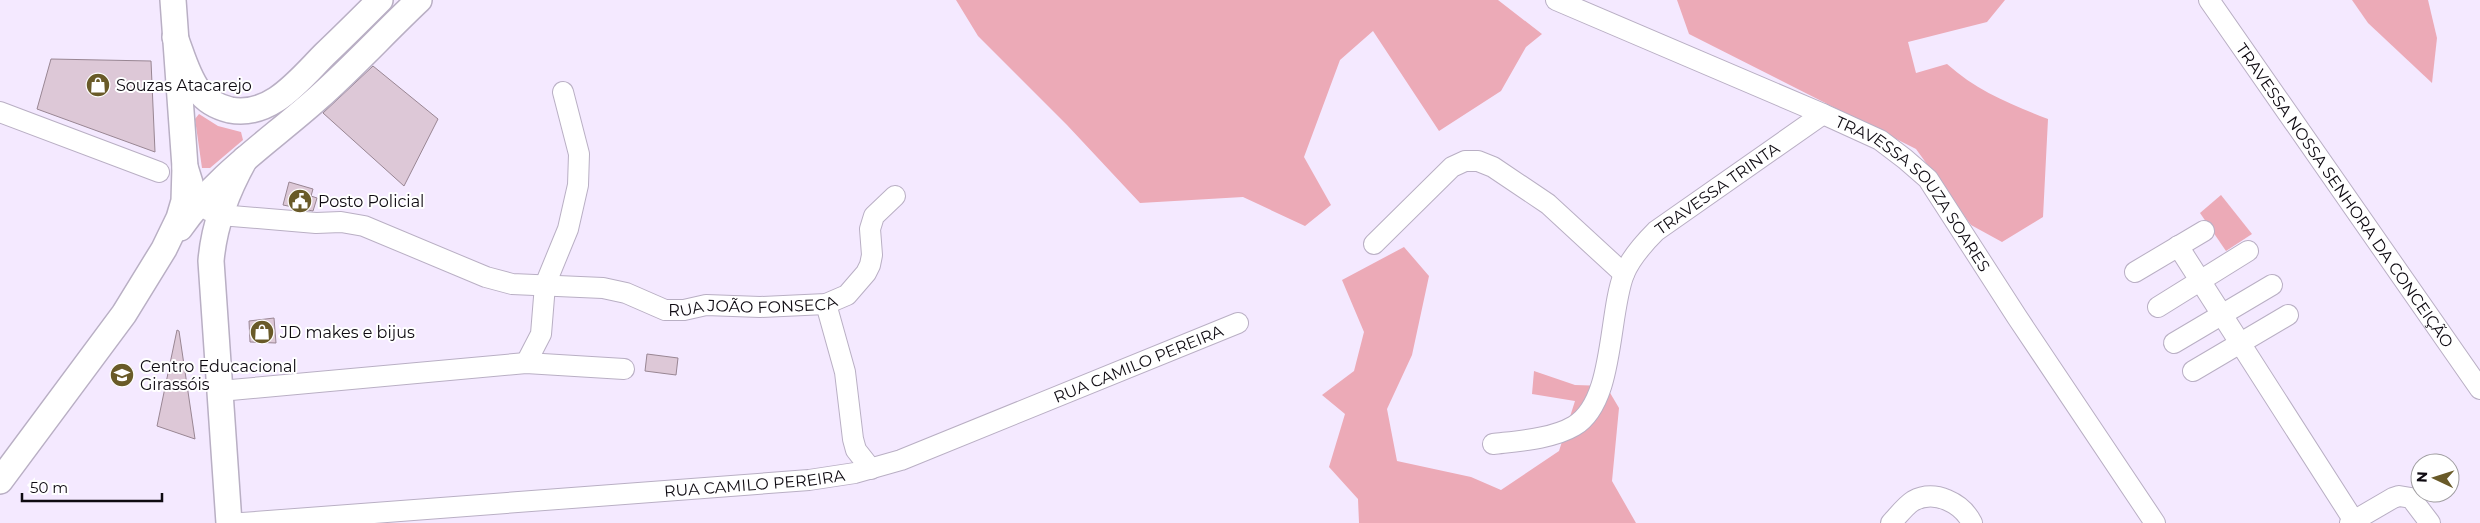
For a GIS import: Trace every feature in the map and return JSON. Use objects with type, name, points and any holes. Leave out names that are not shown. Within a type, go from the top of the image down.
[{"type":"main road","points":[[164,249],[179,218],[185,192],[185,167],[173,0]]},
{"type":"main road","points":[[175,38],[192,80],[199,92],[210,102],[224,108],[251,110],[265,106],[285,93],[380,0]]},
{"type":"main road","points":[[0,482],[124,314],[164,249],[196,205],[245,159],[318,98],[419,0]]},
{"type":"main road","points":[[211,260],[215,231],[220,215],[230,187],[245,159]]},
{"type":"main road","points":[[185,167],[211,260],[229,523]]},
{"type":"street","name":"TRAVESSA SOUZA SOARES","points":[[1556,0],[1880,140],[1928,179],[2017,317],[2155,523]]},
{"type":"street","name":"TRAVESSA NOSSA SENHORA DA CONCEIÇÃO","points":[[2210,0],[2480,389]]},
{"type":"street","points":[[526,363],[541,334],[545,285],[568,229],[578,185],[579,154],[564,92]]},
{"type":"street","points":[[0,112],[159,172]]},
{"type":"street","name":"TRAVESSA TRINTA","points":[[1492,444],[1541,437],[1574,426],[1591,412],[1600,391],[1624,274],[1638,250],[1656,231],[1823,114]]},
{"type":"street","points":[[1374,244],[1452,167],[1464,161],[1478,161],[1492,167],[1548,204],[1624,274]]},
{"type":"street","name":"RUA JOÃO FONSECA","points":[[196,205],[220,215],[316,223],[341,222],[364,226],[486,276],[512,284],[611,290],[626,293],[665,310],[684,310],[706,305],[760,307],[826,304],[847,295],[866,273],[872,255],[871,222],[874,216],[895,196]]},
{"type":"street","points":[[2135,272],[2204,231]]},
{"type":"street","points":[[2178,246],[2352,522],[2393,498],[2405,496],[2417,503],[2430,523]]},
{"type":"street","points":[[2158,307],[2248,251]]},
{"type":"street","points":[[2174,343],[2272,285]]},
{"type":"street","points":[[826,304],[845,372],[856,450],[871,469]]},
{"type":"street","points":[[2193,371],[2288,315]]},
{"type":"street","name":"RUA CAMILO PEREIRA","points":[[242,523],[809,480],[871,469],[901,460],[987,426],[1238,323]]},
{"type":"street","points":[[220,391],[526,363],[624,369]]},
{"type":"street","points":[[1890,523],[1913,501],[1933,497],[1952,500],[1968,516],[1972,523]]},
{"type":"shaded area","points":[[956,0],[1498,0],[1542,34],[1526,47],[1501,91],[1439,131],[1373,31],[1340,60],[1304,157],[1331,205],[1305,226],[1243,197],[1140,203],[1067,125],[978,36]]},
{"type":"shaded area","points":[[1677,0],[2005,0],[1987,22],[1908,42],[1916,73],[1947,64],[1958,74],[1983,90],[2008,103],[2048,119],[2043,217],[2002,242],[1971,225],[1916,149],[1689,34]]},
{"type":"shaded area","points":[[2352,0],[2428,0],[2437,38],[2432,83],[2368,23]]},
{"type":"shaded area","points":[[199,114],[218,126],[241,132],[243,140],[210,168],[202,168],[195,119]]},
{"type":"shaded area","points":[[2221,195],[2252,234],[2226,251],[2200,213]]},
{"type":"shaded area","points":[[1404,247],[1429,276],[1412,355],[1387,409],[1397,461],[1471,477],[1501,490],[1559,451],[1575,401],[1532,394],[1534,371],[1575,385],[1606,386],[1619,408],[1612,481],[1636,523],[1359,523],[1358,499],[1329,467],[1345,414],[1322,395],[1354,371],[1364,332],[1342,280]]},
{"type":"building","name":"Souzas Atacarejo","points":[[51,59],[151,61],[155,152],[37,109]]},
{"type":"building","points":[[373,66],[438,119],[404,186],[323,113]]},
{"type":"building","name":"Posto Policial","points":[[289,182],[313,189],[311,196],[317,198],[313,211],[283,205]]},
{"type":"building","name":"JD makes e bijus","points":[[274,318],[276,343],[250,342],[249,321]]},
{"type":"building","points":[[177,330],[179,331],[195,439],[157,426]]},
{"type":"building","points":[[647,354],[678,358],[676,375],[645,371]]},
{"type":"place","name":"Souzas Atacarejo","points":[[98,85]]},
{"type":"place","name":"Posto Policial","points":[[300,201]]},
{"type":"place","name":"JD makes e bijus","points":[[262,332]]},
{"type":"place","name":"Centro Educacional Girassóis","points":[[122,375]]}]
